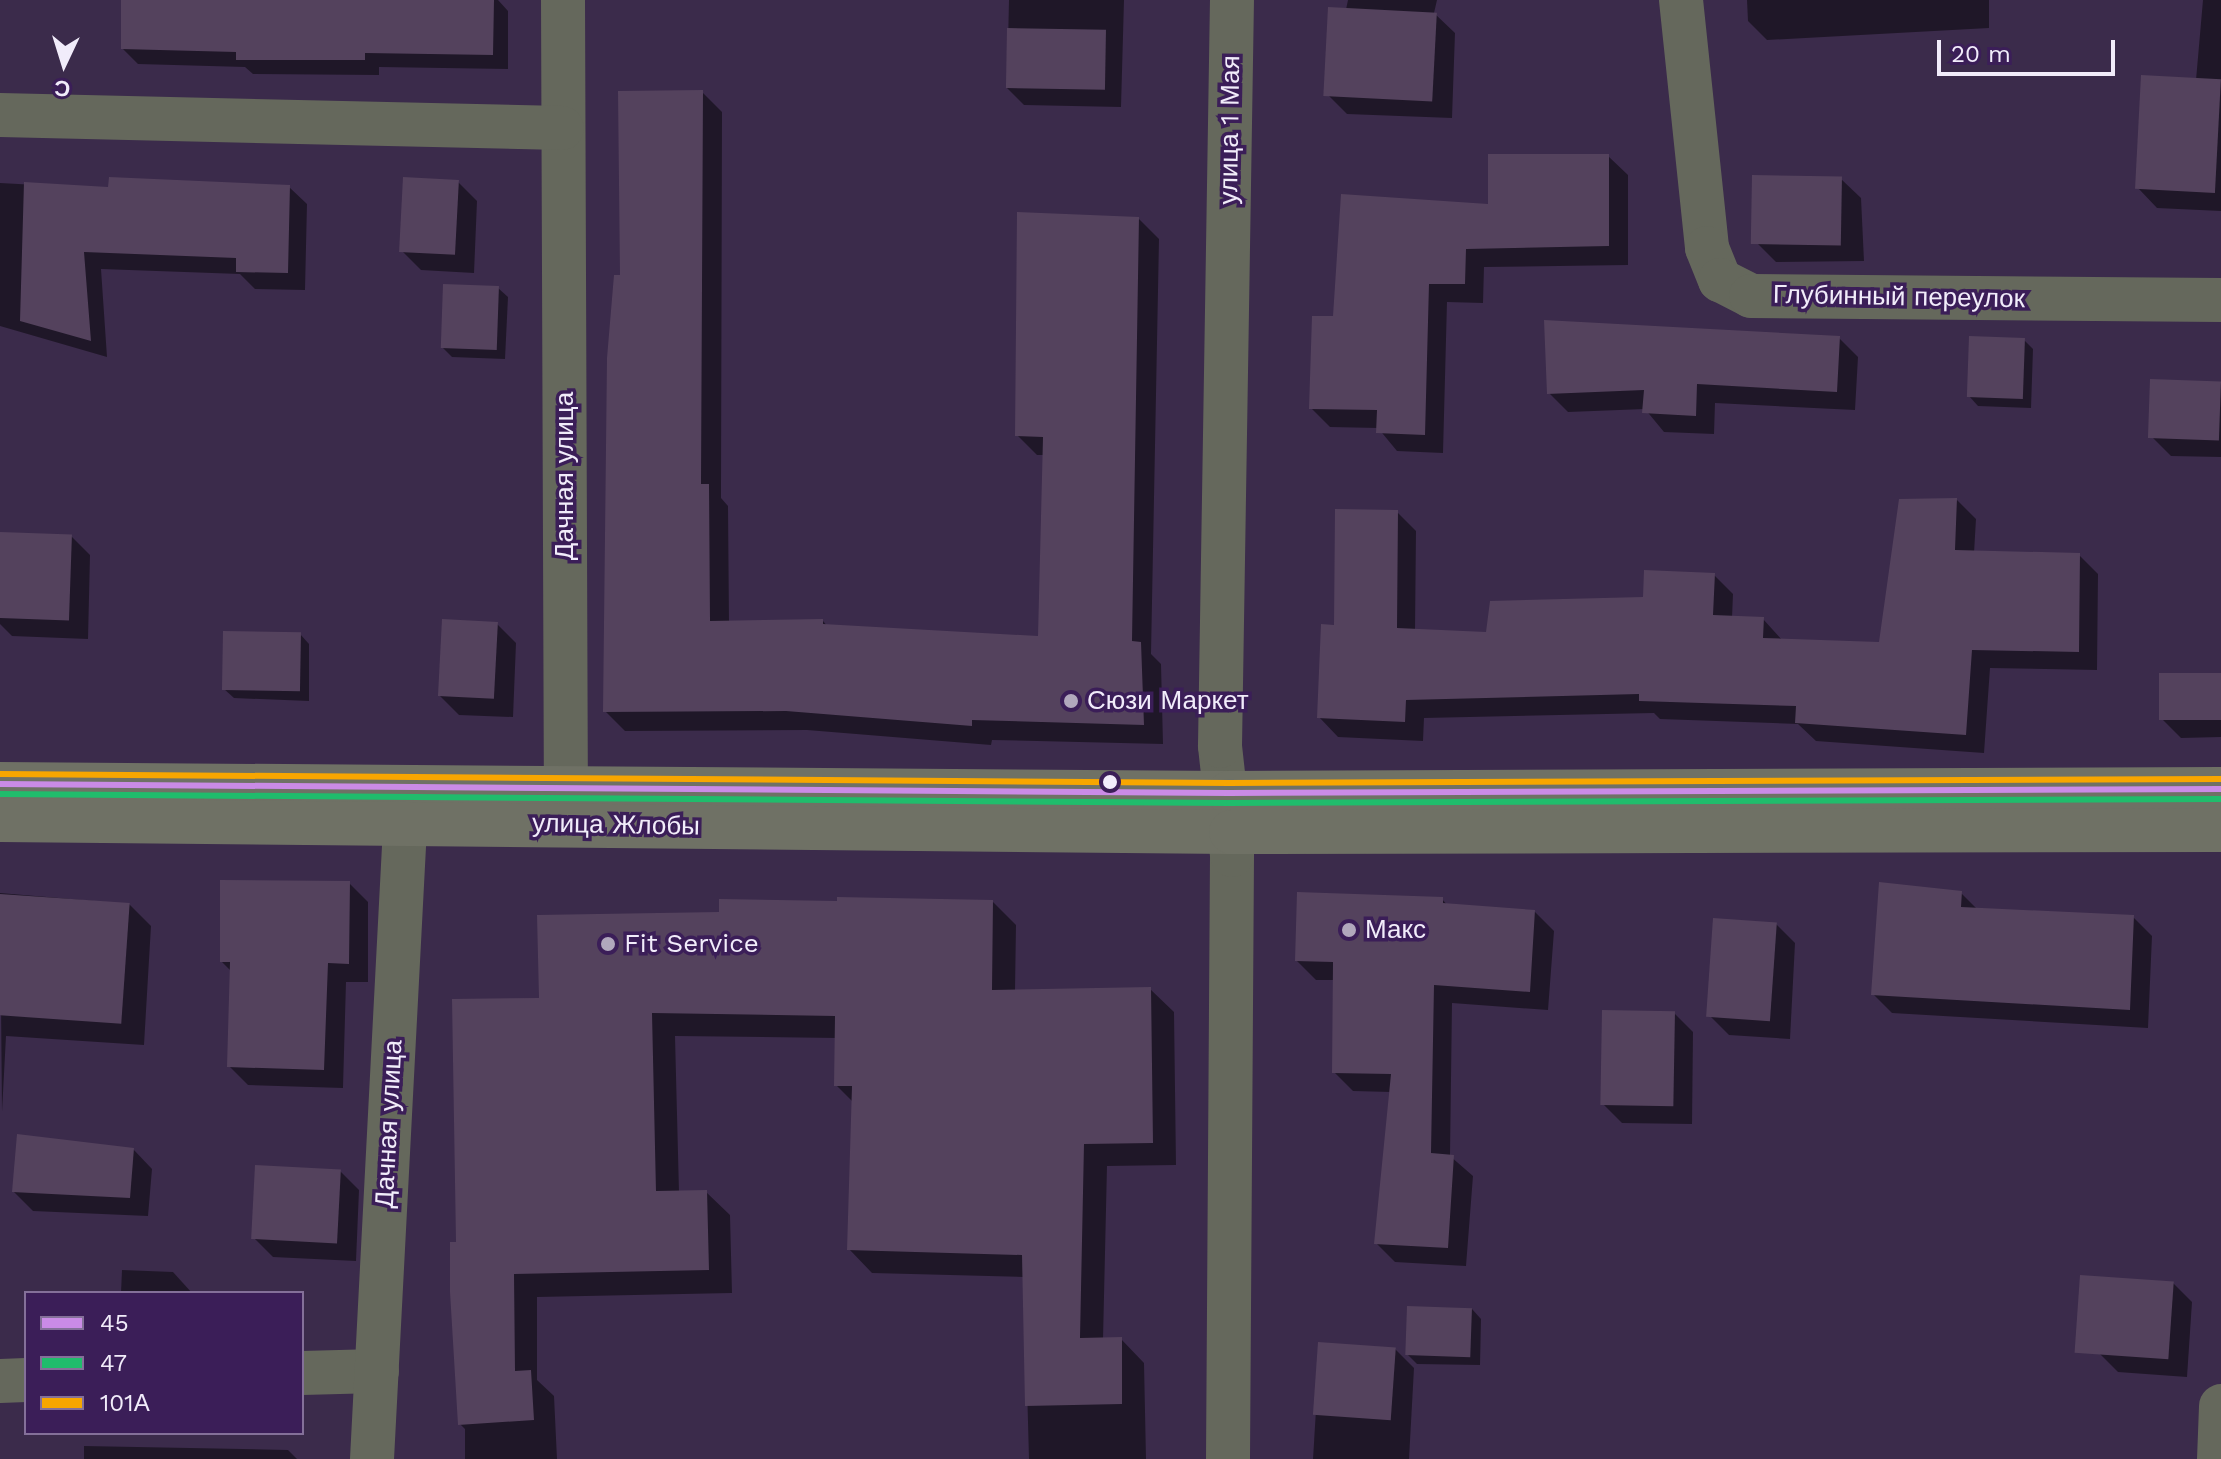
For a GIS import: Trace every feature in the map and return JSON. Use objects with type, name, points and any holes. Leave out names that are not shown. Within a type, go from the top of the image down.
[{"type":"main road","name":"улица Жлобы","points":[[0,784],[406,807]]},
{"type":"main road","name":"улица Жлобы","points":[[0,820],[567,805],[1230,813],[2221,789]]},
{"type":"main road","points":[[1230,813],[2221,830]]},
{"type":"street","name":"Дачная улица","points":[[563,0],[567,805]]},
{"type":"street","name":"улица 1 Мая","points":[[1228,1459],[1230,813],[1220,746],[1232,0]]},
{"type":"street","name":"Глубинный переулок","points":[[1681,0],[1707,248],[1720,280],[1751,296],[2221,300]]},
{"type":"street","points":[[0,115],[562,128]]},
{"type":"street","name":"Дачная улица","points":[[372,1459],[406,807]]},
{"type":"street","points":[[304,1373],[377,1371]]},
{"type":"street","points":[[0,1381],[24,1380]]},
{"type":"street","points":[[2219,1459],[2221,1406]]},
{"type":"building","points":[[121,0],[494,0],[493,55],[365,53],[365,60],[236,60],[236,52],[121,49]]},
{"type":"building","points":[[1328,7],[1437,13],[1432,102],[1323,96]]},
{"type":"building","points":[[1007,28],[1106,30],[1105,90],[1006,88]]},
{"type":"building","points":[[2141,75],[2221,79],[2215,193],[2135,189]]},
{"type":"building","points":[[703,90],[701,484],[709,484],[710,621],[823,619],[823,624],[1038,636],[1043,437],[1015,436],[1017,212],[1139,217],[1132,641],[1141,642],[1144,725],[972,720],[972,726],[786,711],[603,712],[607,358],[614,275],[620,275],[618,91]]},
{"type":"building","points":[[1488,154],[1609,154],[1609,246],[1466,249],[1465,284],[1429,284],[1425,435],[1376,433],[1377,410],[1309,409],[1312,316],[1333,316],[1341,194],[1488,204]]},
{"type":"building","points":[[1752,175],[1842,177],[1841,246],[1751,244]]},
{"type":"building","points":[[109,177],[290,185],[288,273],[236,272],[236,258],[84,252],[91,341],[20,321],[24,182],[108,187]]},
{"type":"building","points":[[403,177],[459,180],[455,255],[399,252]]},
{"type":"building","points":[[443,284],[499,286],[497,350],[441,348]]},
{"type":"building","points":[[1544,320],[1840,336],[1837,392],[1697,384],[1696,416],[1642,413],[1644,390],[1547,394]]},
{"type":"building","points":[[1969,336],[2025,338],[2023,399],[1967,397]]},
{"type":"building","points":[[2150,379],[2221,381],[2219,440],[2148,438]]},
{"type":"building","points":[[1957,498],[1955,550],[2080,553],[2079,652],[1972,650],[1966,735],[1795,723],[1796,706],[1639,701],[1639,694],[1406,700],[1405,722],[1317,718],[1321,624],[1334,625],[1335,509],[1398,510],[1397,628],[1486,632],[1490,601],[1643,597],[1644,570],[1715,573],[1713,615],[1764,617],[1763,638],[1879,642],[1899,499]]},
{"type":"building","points":[[0,532],[72,535],[69,620],[0,618]]},
{"type":"building","points":[[442,619],[498,622],[494,699],[438,696]]},
{"type":"building","points":[[223,631],[301,632],[300,691],[222,690]]},
{"type":"building","points":[[2159,673],[2221,673],[2221,720],[2159,720]]},
{"type":"building","points":[[220,880],[350,881],[349,964],[328,963],[324,1070],[227,1067],[230,962],[220,962]]},
{"type":"building","points":[[1879,882],[1962,891],[1961,907],[2134,915],[2130,1010],[1871,995]]},
{"type":"building","points":[[1297,892],[1443,897],[1443,903],[1535,910],[1530,992],[1434,985],[1431,1153],[1454,1155],[1448,1248],[1374,1244],[1391,1074],[1332,1073],[1333,962],[1295,961]]},
{"type":"building","points":[[0,894],[130,903],[121,1024],[0,1015]]},
{"type":"building","points":[[837,897],[993,900],[992,990],[1151,987],[1153,1143],[1084,1144],[1080,1338],[1122,1337],[1122,1404],[1025,1406],[1022,1255],[847,1250],[852,1086],[834,1086],[835,1016],[652,1013],[656,1191],[707,1190],[709,1270],[514,1274],[515,1371],[531,1370],[534,1420],[458,1425],[450,1292],[450,1242],[456,1242],[452,999],[539,998],[537,915],[719,912],[719,899],[837,901]]},
{"type":"building","points":[[1713,918],[1777,922],[1770,1021],[1706,1017]]},
{"type":"building","points":[[1602,1010],[1675,1011],[1673,1106],[1600,1105]]},
{"type":"building","points":[[17,1134],[134,1148],[130,1198],[12,1192]]},
{"type":"building","points":[[255,1165],[341,1170],[337,1243],[251,1239]]},
{"type":"building","points":[[2080,1275],[2174,1282],[2168,1359],[2075,1353]]},
{"type":"building","points":[[1407,1306],[1472,1308],[1470,1357],[1405,1355]]},
{"type":"building","points":[[1318,1342],[1396,1347],[1391,1420],[1313,1415]]},
{"type":"transit line","name":"101А","points":[[0,774],[1229,783],[2221,779]]},
{"type":"transit line","name":"45","points":[[0,784],[1229,793],[2221,789]]},
{"type":"transit line","name":"47","points":[[0,794],[1229,803],[2221,799]]},
{"type":"place","name":"Сюзи Маркет","points":[[1071,701]]},
{"type":"place","name":"Макс","points":[[1349,930]]},
{"type":"place","name":"Fit Service","points":[[608,944]]}]
